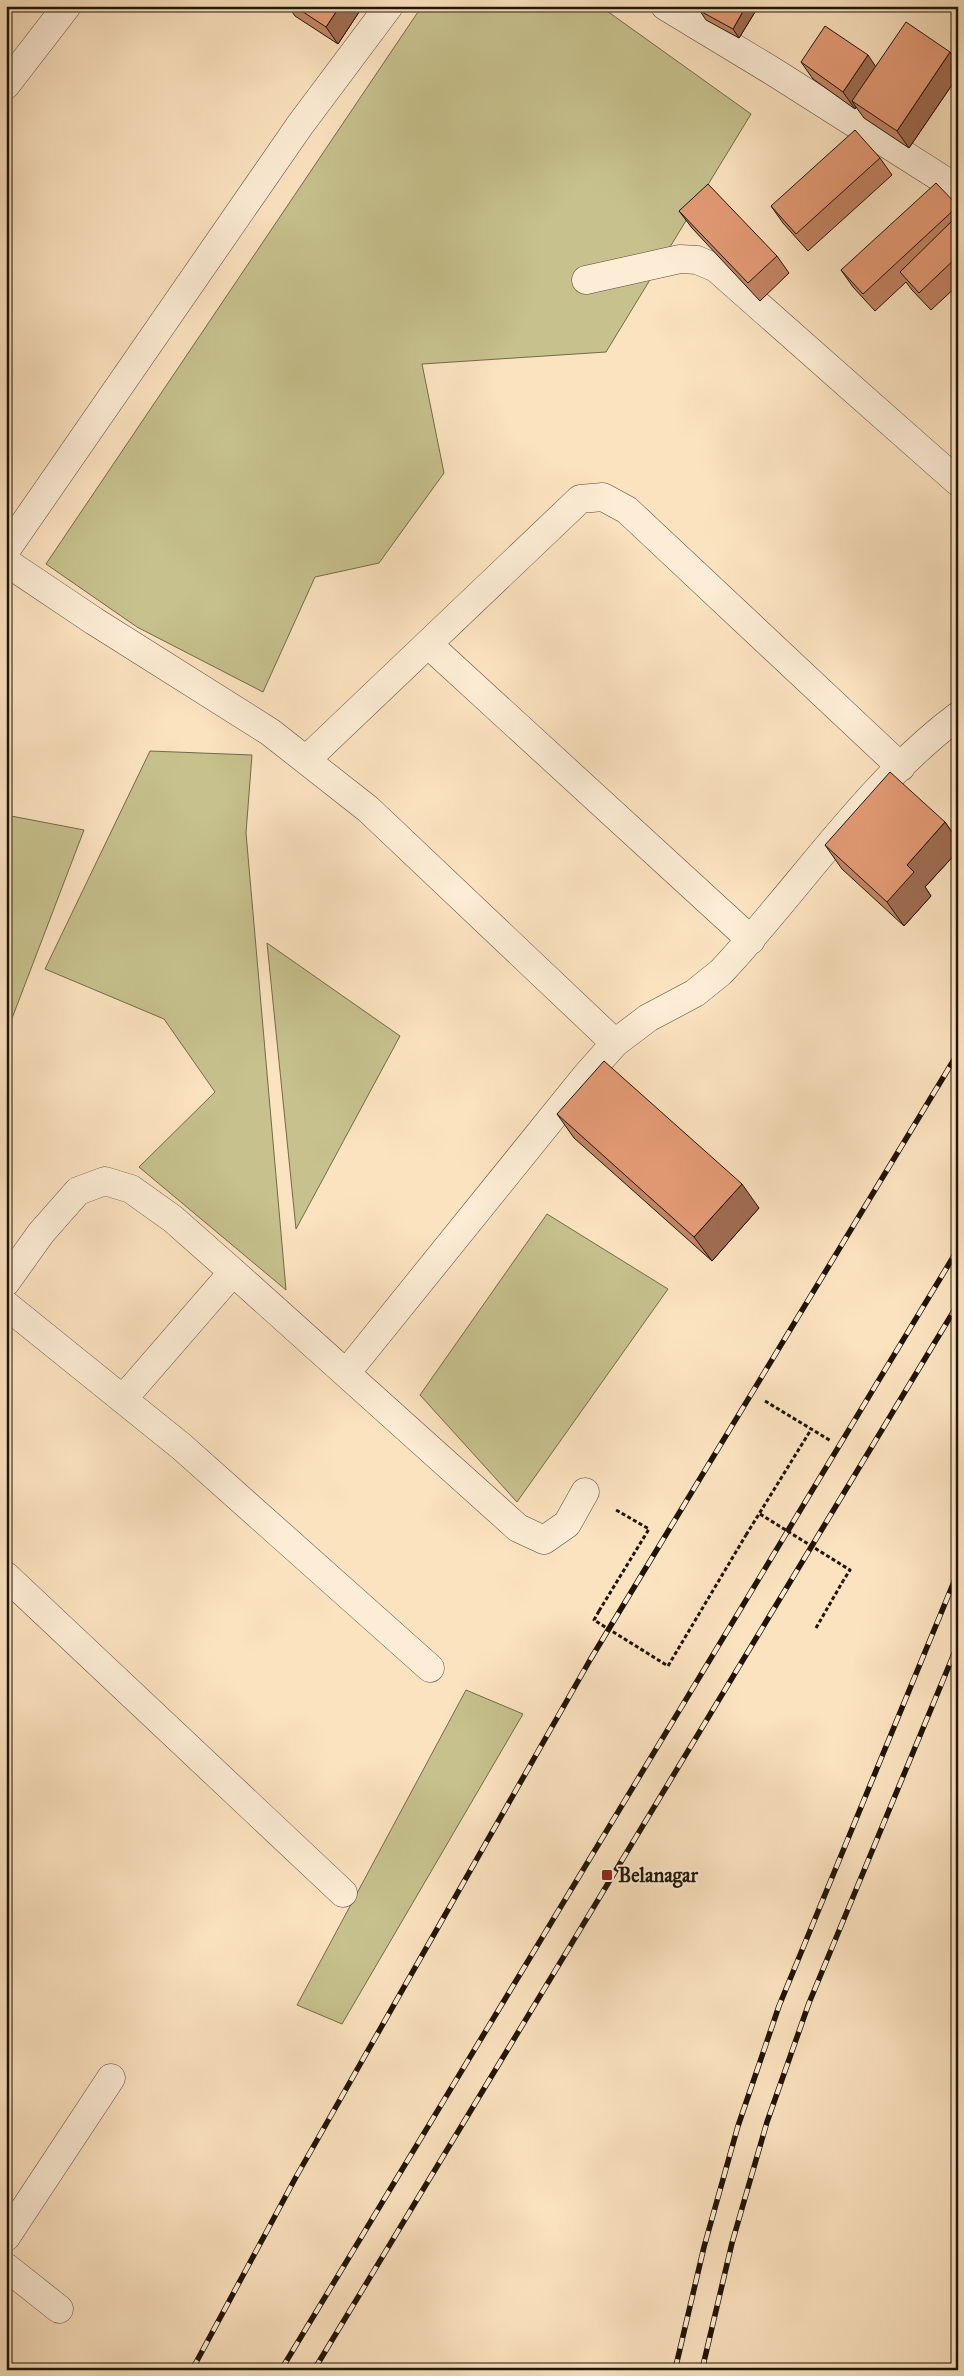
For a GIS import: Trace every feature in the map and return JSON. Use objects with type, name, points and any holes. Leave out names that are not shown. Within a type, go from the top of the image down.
[{"type":"street","points":[[6,85],[67,6]]},
{"type":"street","points":[[6,550],[295,132],[389,6]]},
{"type":"street","points":[[665,6],[774,72],[958,189]]},
{"type":"street","points":[[586,280],[680,259],[697,260],[716,268],[958,482]]},
{"type":"street","points":[[306,760],[580,499],[603,497],[627,510],[901,767]]},
{"type":"street","points":[[6,562],[94,621],[270,732],[306,760],[368,809],[615,1043]]},
{"type":"street","points":[[428,644],[751,940]]},
{"type":"street","points":[[347,1372],[585,1077],[615,1043],[648,1018],[695,993],[721,972],[751,940],[826,849],[901,767],[934,733],[958,716]]},
{"type":"street","points":[[6,1282],[41,1233],[78,1191],[105,1181],[131,1189],[173,1219],[347,1372],[518,1528],[544,1540],[567,1524],[585,1492]]},
{"type":"street","points":[[123,1400],[233,1272]]},
{"type":"street","points":[[6,1305],[182,1447],[430,1668]]},
{"type":"street","points":[[6,1576],[343,1893]]},
{"type":"street","points":[[6,2237],[111,2078]]},
{"type":"street","points":[[6,2267],[59,2309]]},
{"type":"path","points":[[765,1401],[832,1441]]},
{"type":"path","points":[[585,1492],[649,1529],[594,1620],[668,1666],[812,1428]]},
{"type":"path","points":[[760,1514],[850,1570],[816,1628]]},
{"type":"shaded area","points":[[422,6],[600,6],[751,114],[606,352],[422,364],[444,473],[379,563],[315,577],[263,692],[137,627],[46,564]]},
{"type":"shaded area","points":[[150,751],[252,755],[246,833],[286,1290],[139,1167],[215,1092],[164,1019],[45,969]]},
{"type":"shaded area","points":[[6,815],[84,830],[6,1034]]},
{"type":"shaded area","points":[[267,943],[400,1036],[296,1229]]},
{"type":"shaded area","points":[[547,1214],[668,1289],[517,1502],[420,1395]]},
{"type":"shaded area","points":[[466,1690],[523,1714],[342,2024],[297,2005]]},
{"type":"building","points":[[294,6],[340,6],[326,27]]},
{"type":"building","points":[[703,6],[746,6],[733,29],[700,11]]},
{"type":"building","points":[[906,22],[950,52],[897,131],[852,101]]},
{"type":"building","points":[[825,26],[868,55],[843,92],[801,62]]},
{"type":"building","points":[[855,130],[880,158],[796,234],[771,206]]},
{"type":"building","points":[[936,183],[958,206],[863,294],[841,270]]},
{"type":"building","points":[[708,184],[777,256],[748,283],[679,211]]},
{"type":"building","points":[[958,215],[958,256],[919,293],[900,272]]},
{"type":"building","points":[[890,772],[945,822],[907,865],[914,872],[887,902],[825,845]]},
{"type":"building","points":[[604,1061],[742,1184],[694,1237],[557,1114]]},
{"type":"railway","points":[[192,2370],[296,2177],[590,1660],[958,1053]]},
{"type":"railway","points":[[281,2370],[958,1249]]},
{"type":"railway","points":[[314,2370],[958,1304]]},
{"type":"railway","points":[[675,2370],[704,2247],[738,2126],[779,2006],[958,1572]]},
{"type":"railway","points":[[702,2370],[732,2243],[767,2122],[809,2003],[958,1644]]},
{"type":"place","name":"Belanagar","points":[[607,1875]]}]
